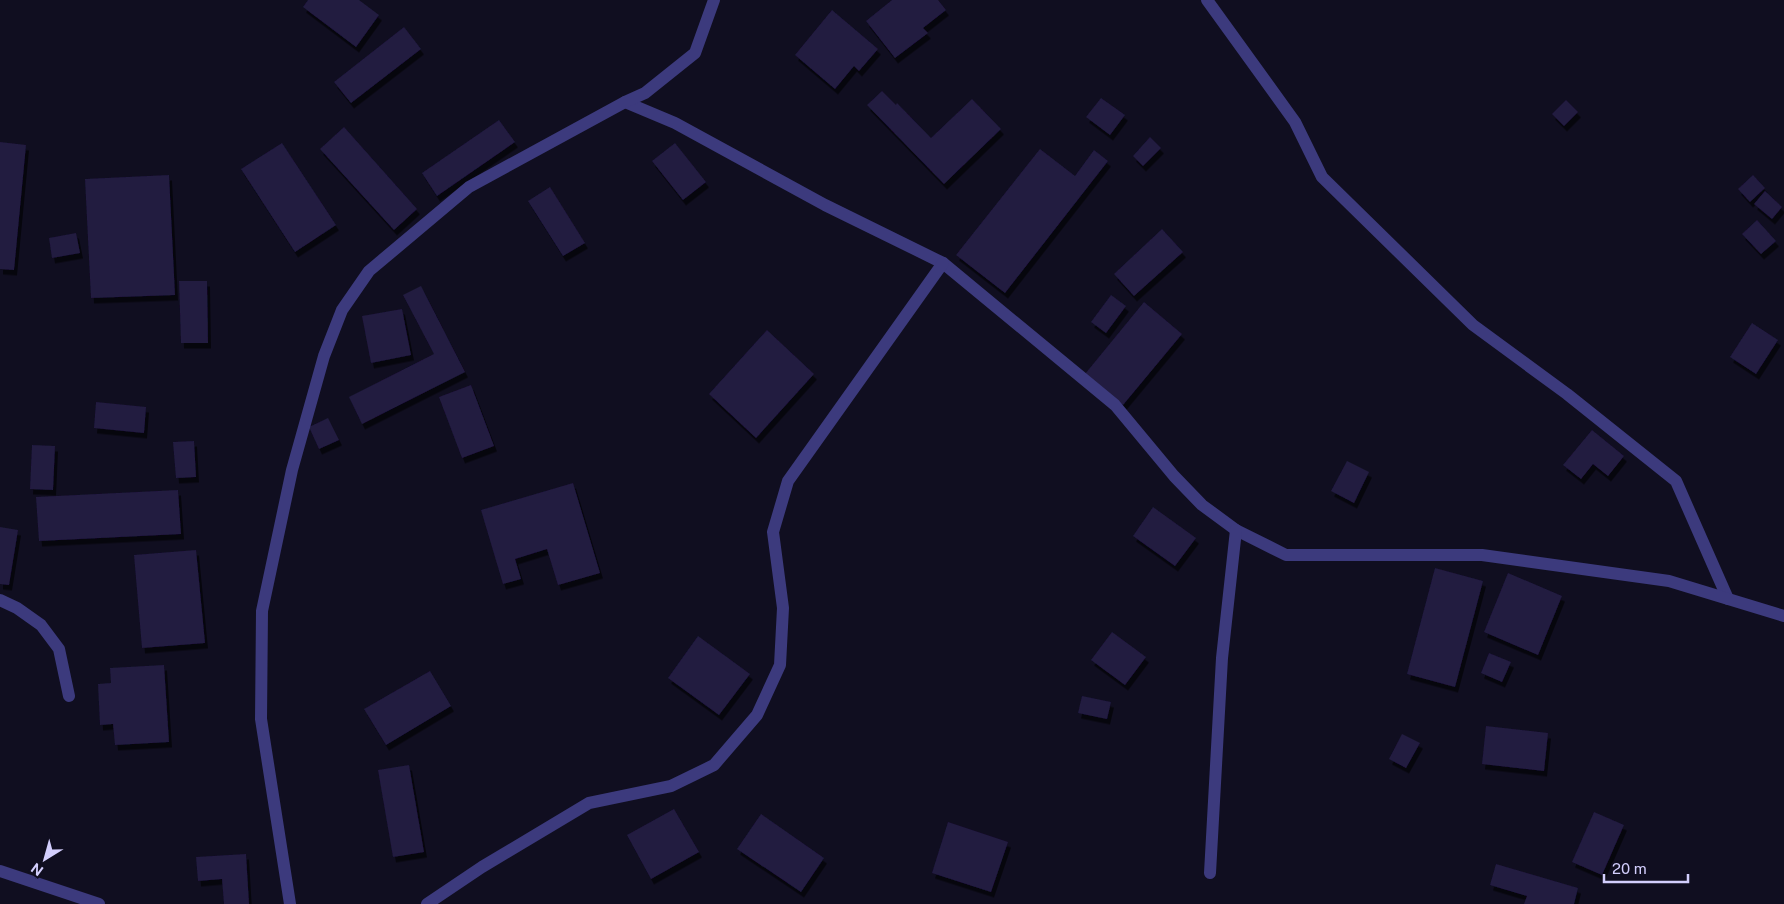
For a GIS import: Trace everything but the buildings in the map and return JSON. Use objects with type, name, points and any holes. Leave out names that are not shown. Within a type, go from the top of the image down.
[{"type":"street","points":[[290,904],[261,719],[262,611],[292,470],[324,356],[342,310],[369,271],[468,187],[645,93],[695,53],[714,0]]},
{"type":"street","points":[[1207,0],[1295,122],[1322,177],[1473,325],[1567,394],[1676,481],[1728,599]]},
{"type":"street","points":[[625,102],[674,123],[825,205],[943,263],[1114,405],[1174,476],[1202,504],[1236,530],[1286,555],[1482,555],[1669,581],[1784,616]]},
{"type":"street","points":[[426,904],[482,867],[589,803],[671,786],[714,765],[757,715],[780,666],[783,608],[773,532],[788,481],[943,263]]},
{"type":"street","points":[[1210,873],[1222,658],[1236,530]]},
{"type":"street","points":[[0,600],[17,608],[41,625],[59,649],[69,696]]},
{"type":"street","points":[[0,871],[99,904]]}]
